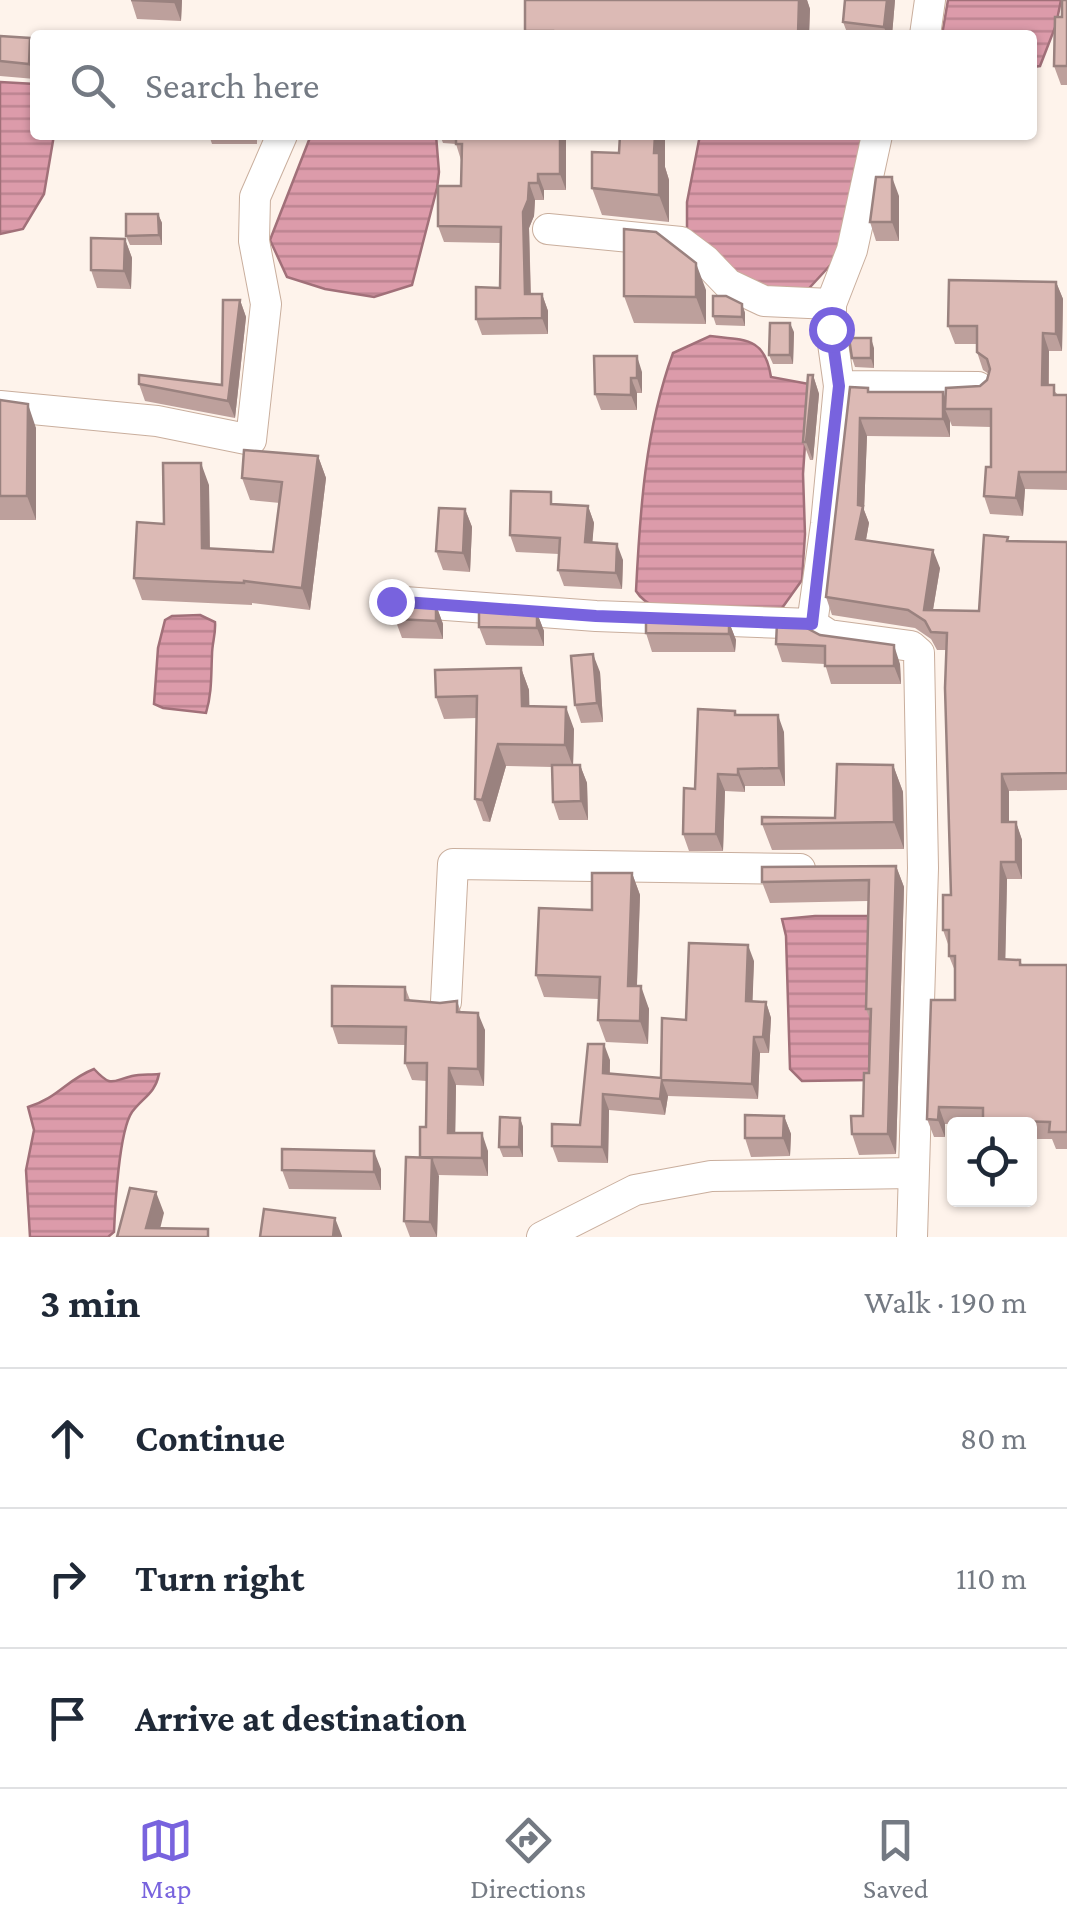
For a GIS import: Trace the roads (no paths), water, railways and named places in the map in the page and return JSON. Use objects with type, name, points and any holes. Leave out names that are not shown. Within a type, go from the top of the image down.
[{"type":"street","points":[[926,30],[930,0]]},
{"type":"street","points":[[0,406],[157,421],[251,440],[266,304],[254,241],[255,198],[280,140]]},
{"type":"street","points":[[812,624],[839,386],[831,329],[832,304],[852,250],[876,140]]},
{"type":"street","points":[[548,228],[681,242],[728,284],[764,301],[832,304]]},
{"type":"street","points":[[839,386],[978,387]]},
{"type":"street","points":[[391,601],[596,616],[812,624],[830,635],[911,646],[919,653],[913,868],[912,1237]]},
{"type":"street","points":[[446,1002],[454,864],[825,869]]},
{"type":"street","points":[[542,1237],[635,1190],[711,1176],[914,1173]]}]
